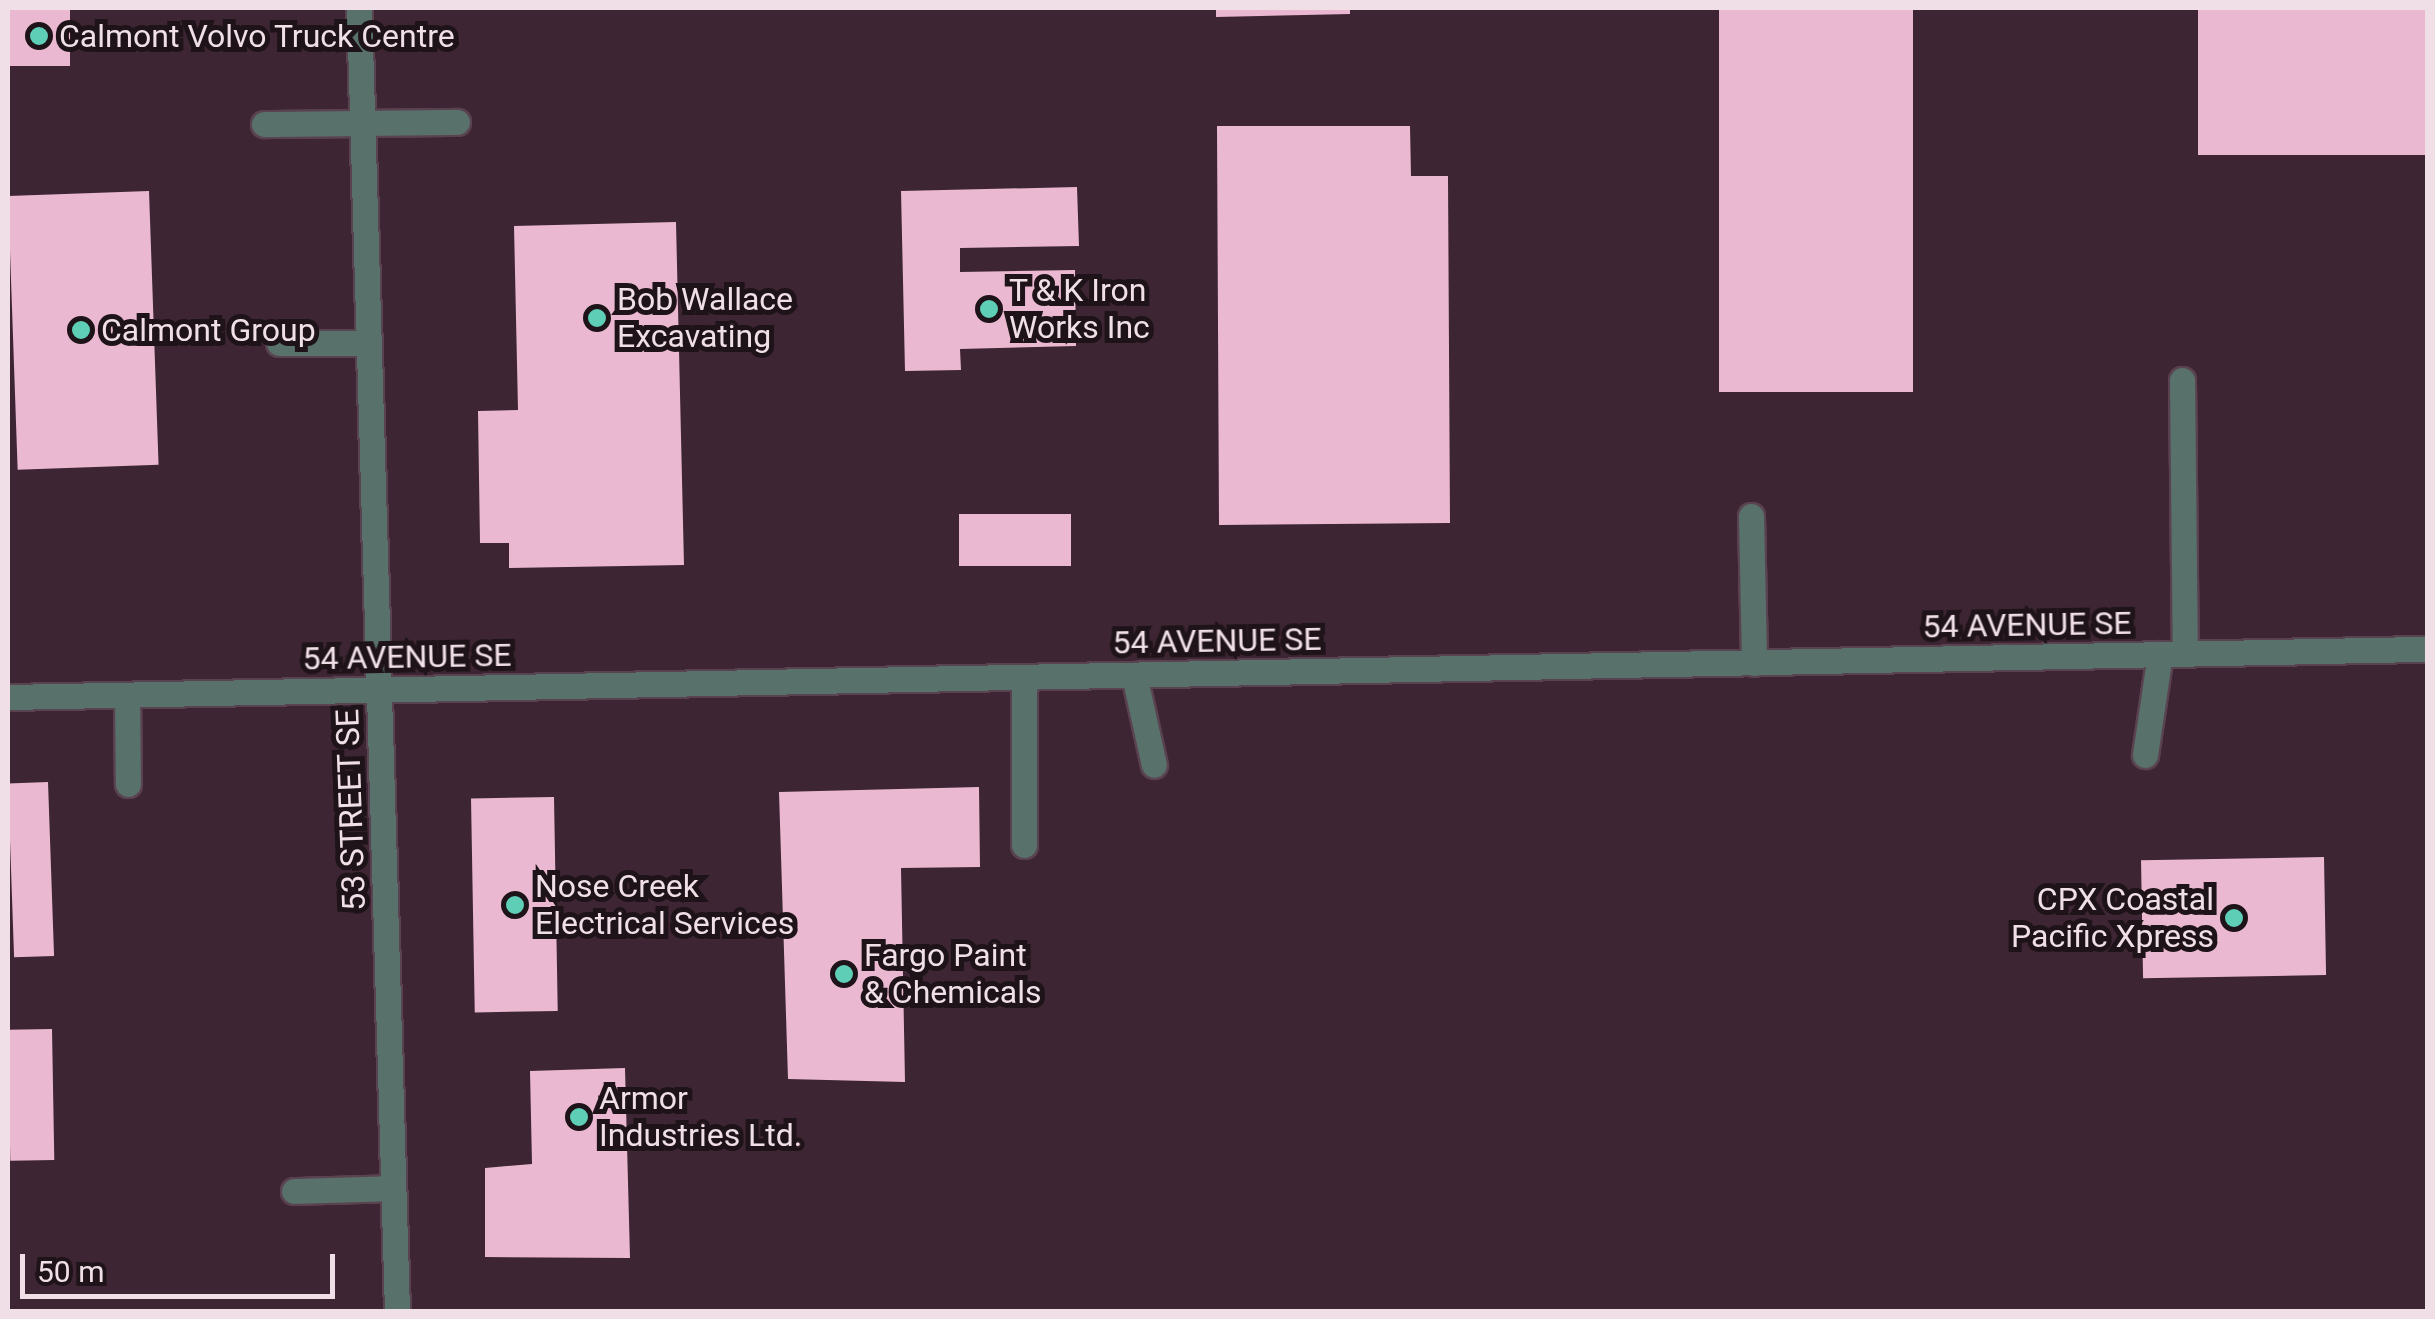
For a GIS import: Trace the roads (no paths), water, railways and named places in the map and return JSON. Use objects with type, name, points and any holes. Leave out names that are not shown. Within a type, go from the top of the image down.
[{"type":"street","name":"53 STREET SE","points":[[359,8],[397,1312]]},
{"type":"street","points":[[264,124],[457,122]]},
{"type":"street","points":[[280,343],[370,343]]},
{"type":"street","points":[[2145,755],[2172,654],[2182,380]]},
{"type":"street","points":[[1750,516],[1754,663]]},
{"type":"street","name":"54 AVENUE SE","points":[[8,697],[2428,649]]},
{"type":"street","points":[[1134,675],[1154,765]]},
{"type":"street","points":[[1024,677],[1024,845]]},
{"type":"street","points":[[126,695],[128,784]]},
{"type":"street","points":[[294,1191],[394,1188]]},
{"type":"place","name":"Calmont Volvo Truck Centre","points":[[39,36]]},
{"type":"place","name":"T & K Iron Works Inc","points":[[989,309]]},
{"type":"place","name":"Bob Wallace Excavating","points":[[597,318]]},
{"type":"place","name":"Calmont Group","points":[[81,330]]},
{"type":"place","name":"Nose Creek Electrical Services","points":[[515,905]]},
{"type":"place","name":"CPX Coastal Pacific Xpress","points":[[2234,918]]},
{"type":"place","name":"Fargo Paint & Chemicals","points":[[844,974]]},
{"type":"place","name":"Armor Industries Ltd.","points":[[579,1117]]}]
